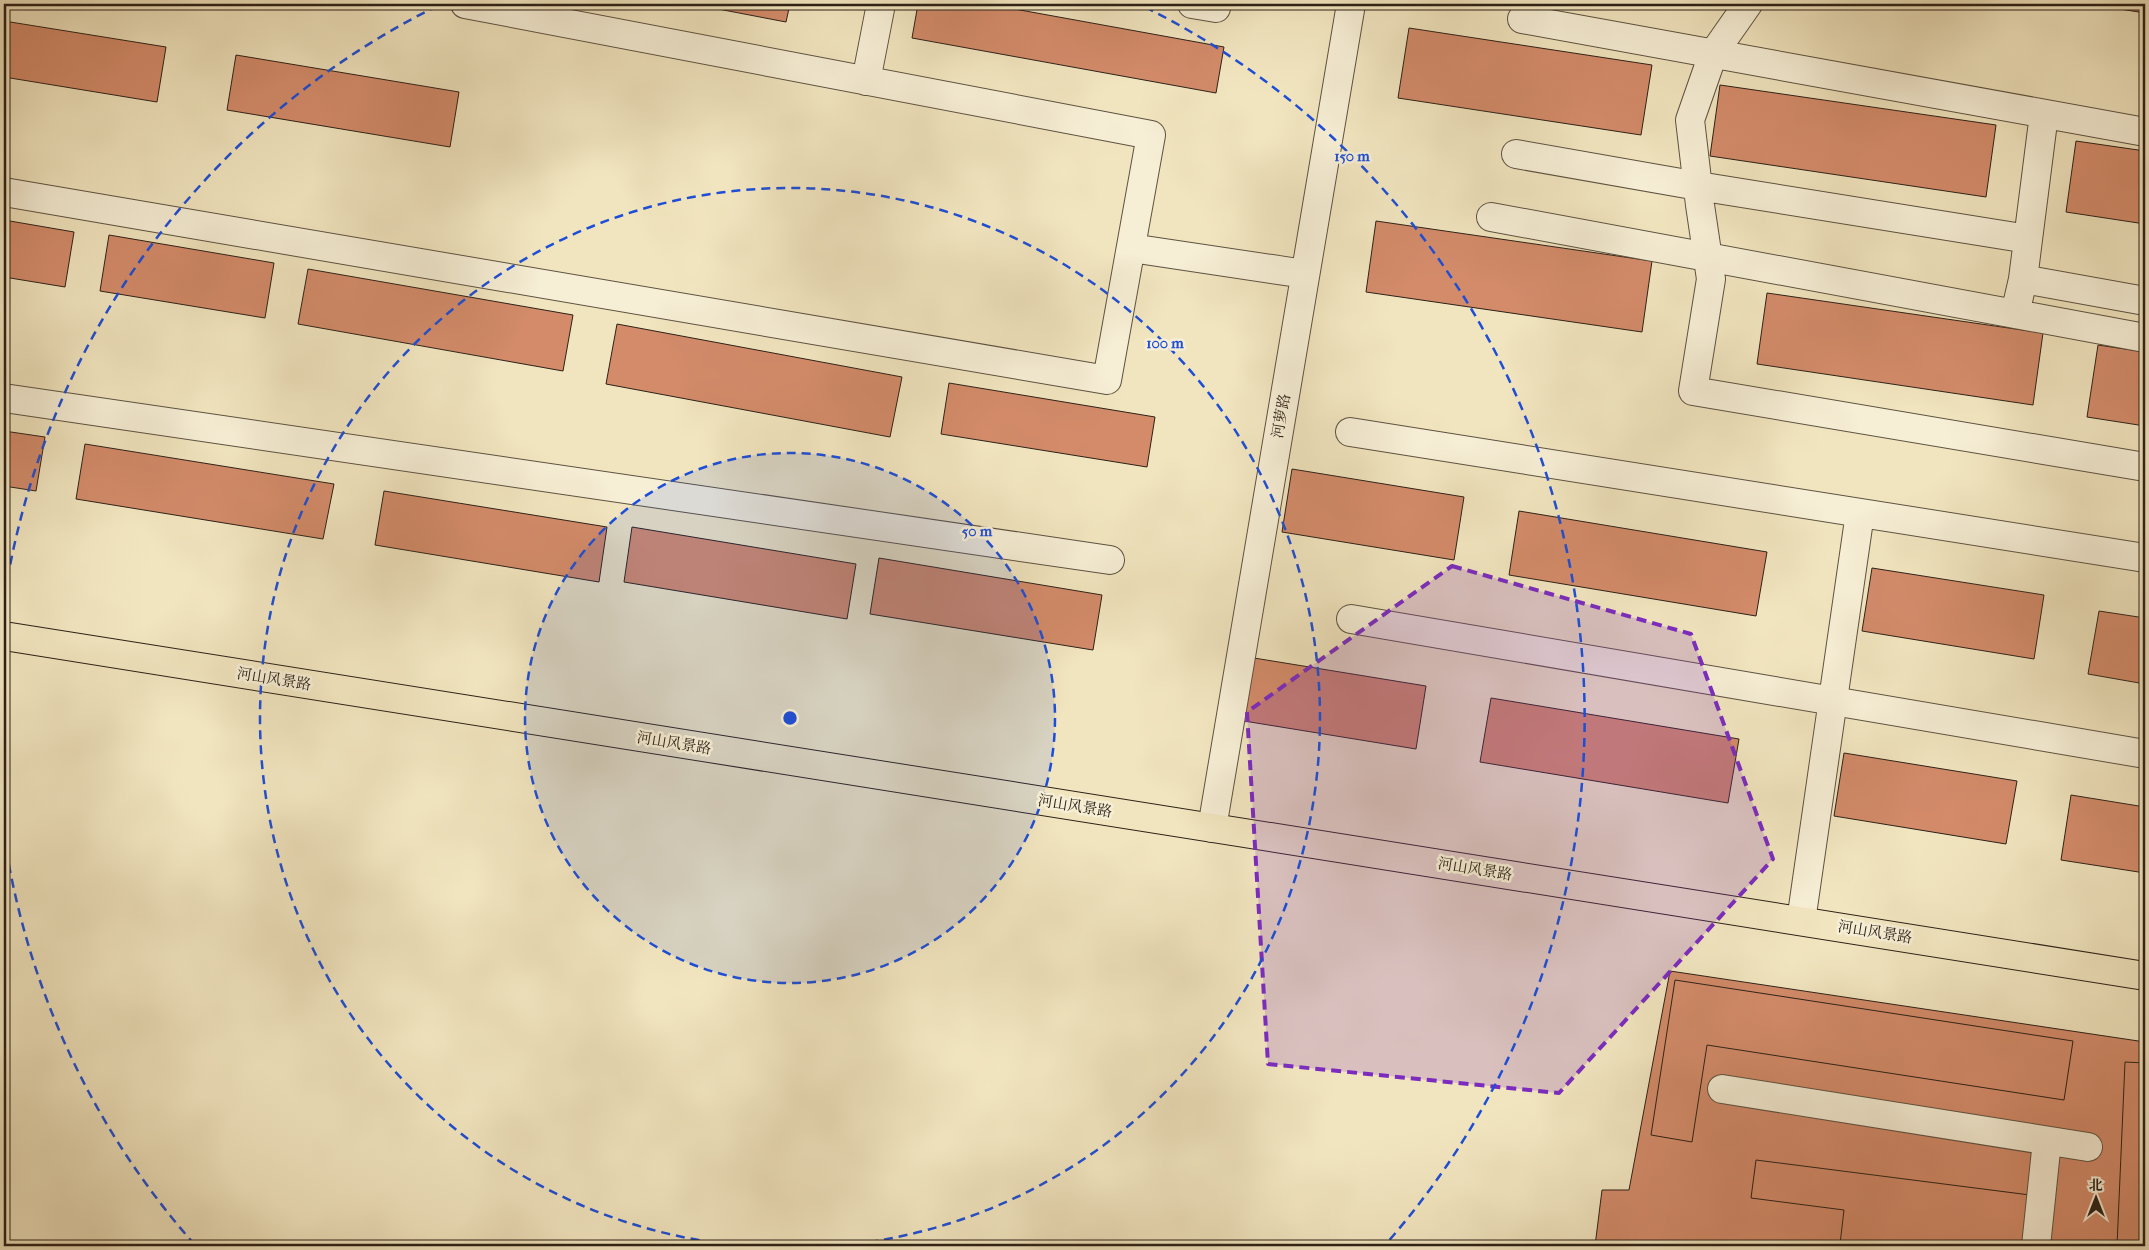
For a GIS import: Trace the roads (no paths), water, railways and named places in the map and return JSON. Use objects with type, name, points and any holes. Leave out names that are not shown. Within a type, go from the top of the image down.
[{"type":"main road","name":"河山风景路","points":[[4,636],[2145,976]]},
{"type":"street","points":[[4,192],[1107,380],[1151,135],[471,4]]},
{"type":"street","points":[[866,81],[881,4]]},
{"type":"street","name":"河萝路","points":[[1212,828],[1351,4]]},
{"type":"street","points":[[1748,4],[1713,54],[1690,120],[1711,279],[1693,391],[2145,467]]},
{"type":"street","points":[[1522,20],[2145,132]]},
{"type":"street","points":[[2015,314],[2023,279],[2044,114]]},
{"type":"street","points":[[1516,154],[1698,186],[2028,239]]},
{"type":"street","points":[[1491,216],[2145,338]]},
{"type":"street","points":[[1131,248],[1305,274]]},
{"type":"street","points":[[2023,279],[2145,301]]},
{"type":"street","points":[[4,398],[1110,560]]},
{"type":"street","points":[[1350,432],[2145,558]]},
{"type":"street","points":[[1801,921],[1860,513]]},
{"type":"street","points":[[1352,619],[2145,754]]},
{"type":"street","points":[[1722,1089],[2088,1147]]},
{"type":"street","points":[[2036,1246],[2047,1141]]}]
